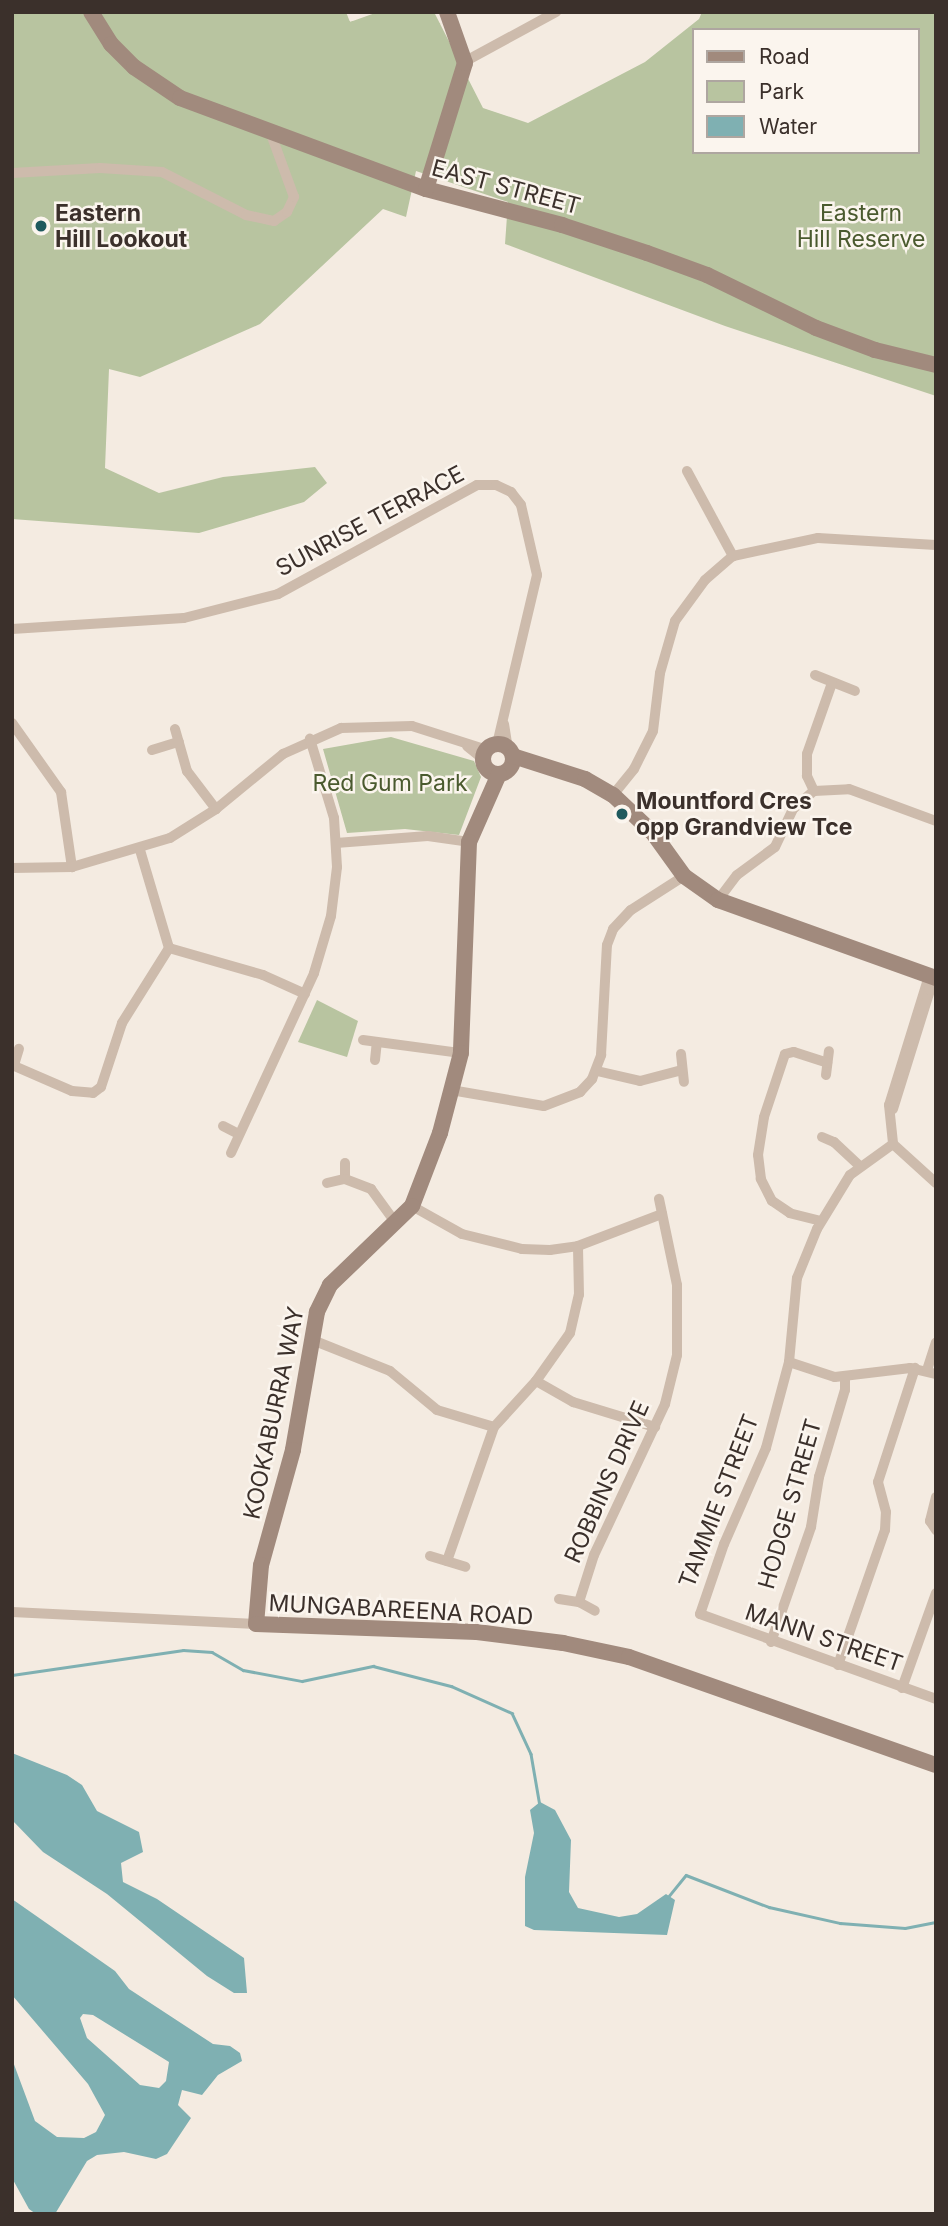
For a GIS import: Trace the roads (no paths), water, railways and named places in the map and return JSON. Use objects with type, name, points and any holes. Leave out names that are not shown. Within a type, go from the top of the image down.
[{"type":"street","name":"EAST STREET","points":[[91,12],[111,44],[157,86],[271,134],[426,189],[562,225],[647,253],[707,275],[816,328],[936,365]]},
{"type":"street","points":[[426,189],[464,62],[447,12]]},
{"type":"street","points":[[464,62],[556,12]]},
{"type":"street","points":[[12,173],[100,168],[162,172],[246,215],[274,221],[287,212],[294,197],[271,134]]},
{"type":"street","points":[[687,471],[733,556]]},
{"type":"street","name":"SUNRISE TERRACE","points":[[12,629],[184,618],[278,594],[477,485],[488,483],[512,492],[521,505],[537,575],[503,722],[498,759]]},
{"type":"street","points":[[613,795],[653,731],[660,673],[675,621],[705,580],[733,556],[818,538],[936,545]]},
{"type":"street","points":[[815,675],[855,691]]},
{"type":"street","points":[[814,791],[807,776],[807,754],[832,683]]},
{"type":"street","points":[[12,723],[61,792],[72,867]]},
{"type":"street","points":[[12,868],[72,867],[140,850],[170,838],[216,809],[283,754],[310,739],[341,728],[385,723],[462,741],[498,759],[534,765],[585,779],[613,795],[653,833],[684,876],[718,900],[933,977],[895,1080],[892,1144],[936,1182]]},
{"type":"street","points":[[175,729],[199,792],[216,809]]},
{"type":"street","points":[[231,1153],[304,994],[331,916],[337,843],[330,795],[310,739]]},
{"type":"street","points":[[152,750],[178,742]]},
{"type":"street","name":"KOOKABURRA WAY","points":[[256,1624],[261,1565],[293,1450],[310,1339],[330,1285],[412,1206],[427,1173],[452,1090],[461,1053],[469,842],[498,759]]},
{"type":"street","points":[[718,900],[737,875],[775,847],[793,809],[814,791],[849,789],[935,820]]},
{"type":"street","points":[[337,843],[421,836],[469,842]]},
{"type":"street","points":[[19,1049],[13,1065],[72,1091],[93,1093],[101,1087],[122,1023],[169,948],[140,850]]},
{"type":"street","points":[[452,1090],[555,1105],[572,1098],[597,1071],[607,945],[613,929],[631,910],[684,876]]},
{"type":"street","points":[[169,948],[263,975],[304,994]]},
{"type":"street","points":[[363,1040],[461,1053]]},
{"type":"street","points":[[375,1060],[377,1042]]},
{"type":"street","points":[[821,1221],[790,1213],[772,1201],[761,1179],[758,1155],[764,1117],[785,1054],[794,1052],[828,1057],[826,1075]]},
{"type":"street","points":[[597,1071],[640,1081],[683,1076],[681,1054]]},
{"type":"street","points":[[223,1126],[239,1134]]},
{"type":"street","points":[[821,1139],[834,1142],[860,1166],[892,1144]]},
{"type":"street","points":[[345,1163],[345,1179]]},
{"type":"street","name":"TAMMIE STREET","points":[[700,1614],[724,1544],[766,1448],[789,1362],[797,1278],[821,1221],[860,1166]]},
{"type":"street","points":[[327,1183],[345,1179],[370,1189],[396,1222]]},
{"type":"street","name":"ROBBINS DRIVE","points":[[579,1602],[594,1555],[655,1427],[671,1382],[679,1333],[677,1285],[659,1199]]},
{"type":"street","points":[[412,1206],[462,1234],[499,1245],[550,1250],[578,1246],[662,1214]]},
{"type":"street","points":[[447,1561],[494,1427],[536,1381],[573,1323],[579,1296],[578,1246]]},
{"type":"street","points":[[310,1339],[390,1371],[437,1410],[494,1427]]},
{"type":"street","points":[[838,1665],[885,1530],[878,1482],[936,1342]]},
{"type":"street","points":[[789,1362],[820,1375],[845,1377],[926,1371]]},
{"type":"street","name":"HODGE STREET","points":[[771,1642],[811,1527],[819,1476],[845,1390],[845,1377]]},
{"type":"street","points":[[536,1381],[573,1402],[655,1427]]},
{"type":"street","points":[[936,1497],[930,1521],[936,1530]]},
{"type":"street","points":[[430,1556],[465,1567]]},
{"type":"street","points":[[902,1688],[930,1625],[936,1593]]},
{"type":"street","points":[[559,1600],[579,1602],[595,1611]]},
{"type":"street","name":"MUNGABAREENA ROAD","points":[[12,1612],[477,1632],[563,1643],[629,1657],[936,1765]]},
{"type":"street","name":"MANN STREET","points":[[700,1614],[771,1642],[936,1699]]},
{"type":"water","points":[[12,1753],[67,1775],[82,1785],[97,1811],[139,1832],[143,1852],[121,1863],[123,1882],[157,1899],[244,1958],[247,1993],[234,1993],[207,1976],[107,1894],[43,1852],[12,1820]]},
{"type":"water","points":[[540,1802],[555,1810],[571,1840],[569,1892],[578,1908],[619,1917],[637,1914],[666,1894],[675,1900],[667,1935],[534,1930],[525,1926],[525,1877],[534,1833],[530,1810]]},
{"type":"water","points":[[12,1899],[115,1971],[129,1989],[213,2044],[230,2046],[240,2053],[242,2061],[218,2075],[202,2095],[182,2090],[178,2105],[191,2118],[167,2154],[156,2159],[124,2152],[97,2155],[87,2161],[55,2214],[36,2214],[29,2209],[12,2178],[12,2059],[35,2121],[57,2137],[84,2138],[96,2132],[105,2115],[88,2084],[12,1995]],"holes":[[[83,2014],[93,2015],[169,2062],[166,2081],[159,2088],[140,2085],[87,2038],[80,2018]]]},
{"type":"waterway","points":[[12,1675],[183,1650],[212,1652],[243,1670],[302,1681],[373,1666],[451,1686],[512,1713],[531,1754],[540,1806]]},
{"type":"waterway","points":[[668,1897],[686,1875],[769,1907],[840,1923],[905,1928],[936,1922]]},
{"type":"place","name":"Eastern Hill Lookout","points":[[41,226]]},
{"type":"place","name":"Mountford Cres opp Grandview Tce","points":[[622,814]]},
{"type":"park label","name":"Eastern Hill Reserve","points":[[861,226]]},
{"type":"park label","name":"Red Gum Park","points":[[390,783]]}]
